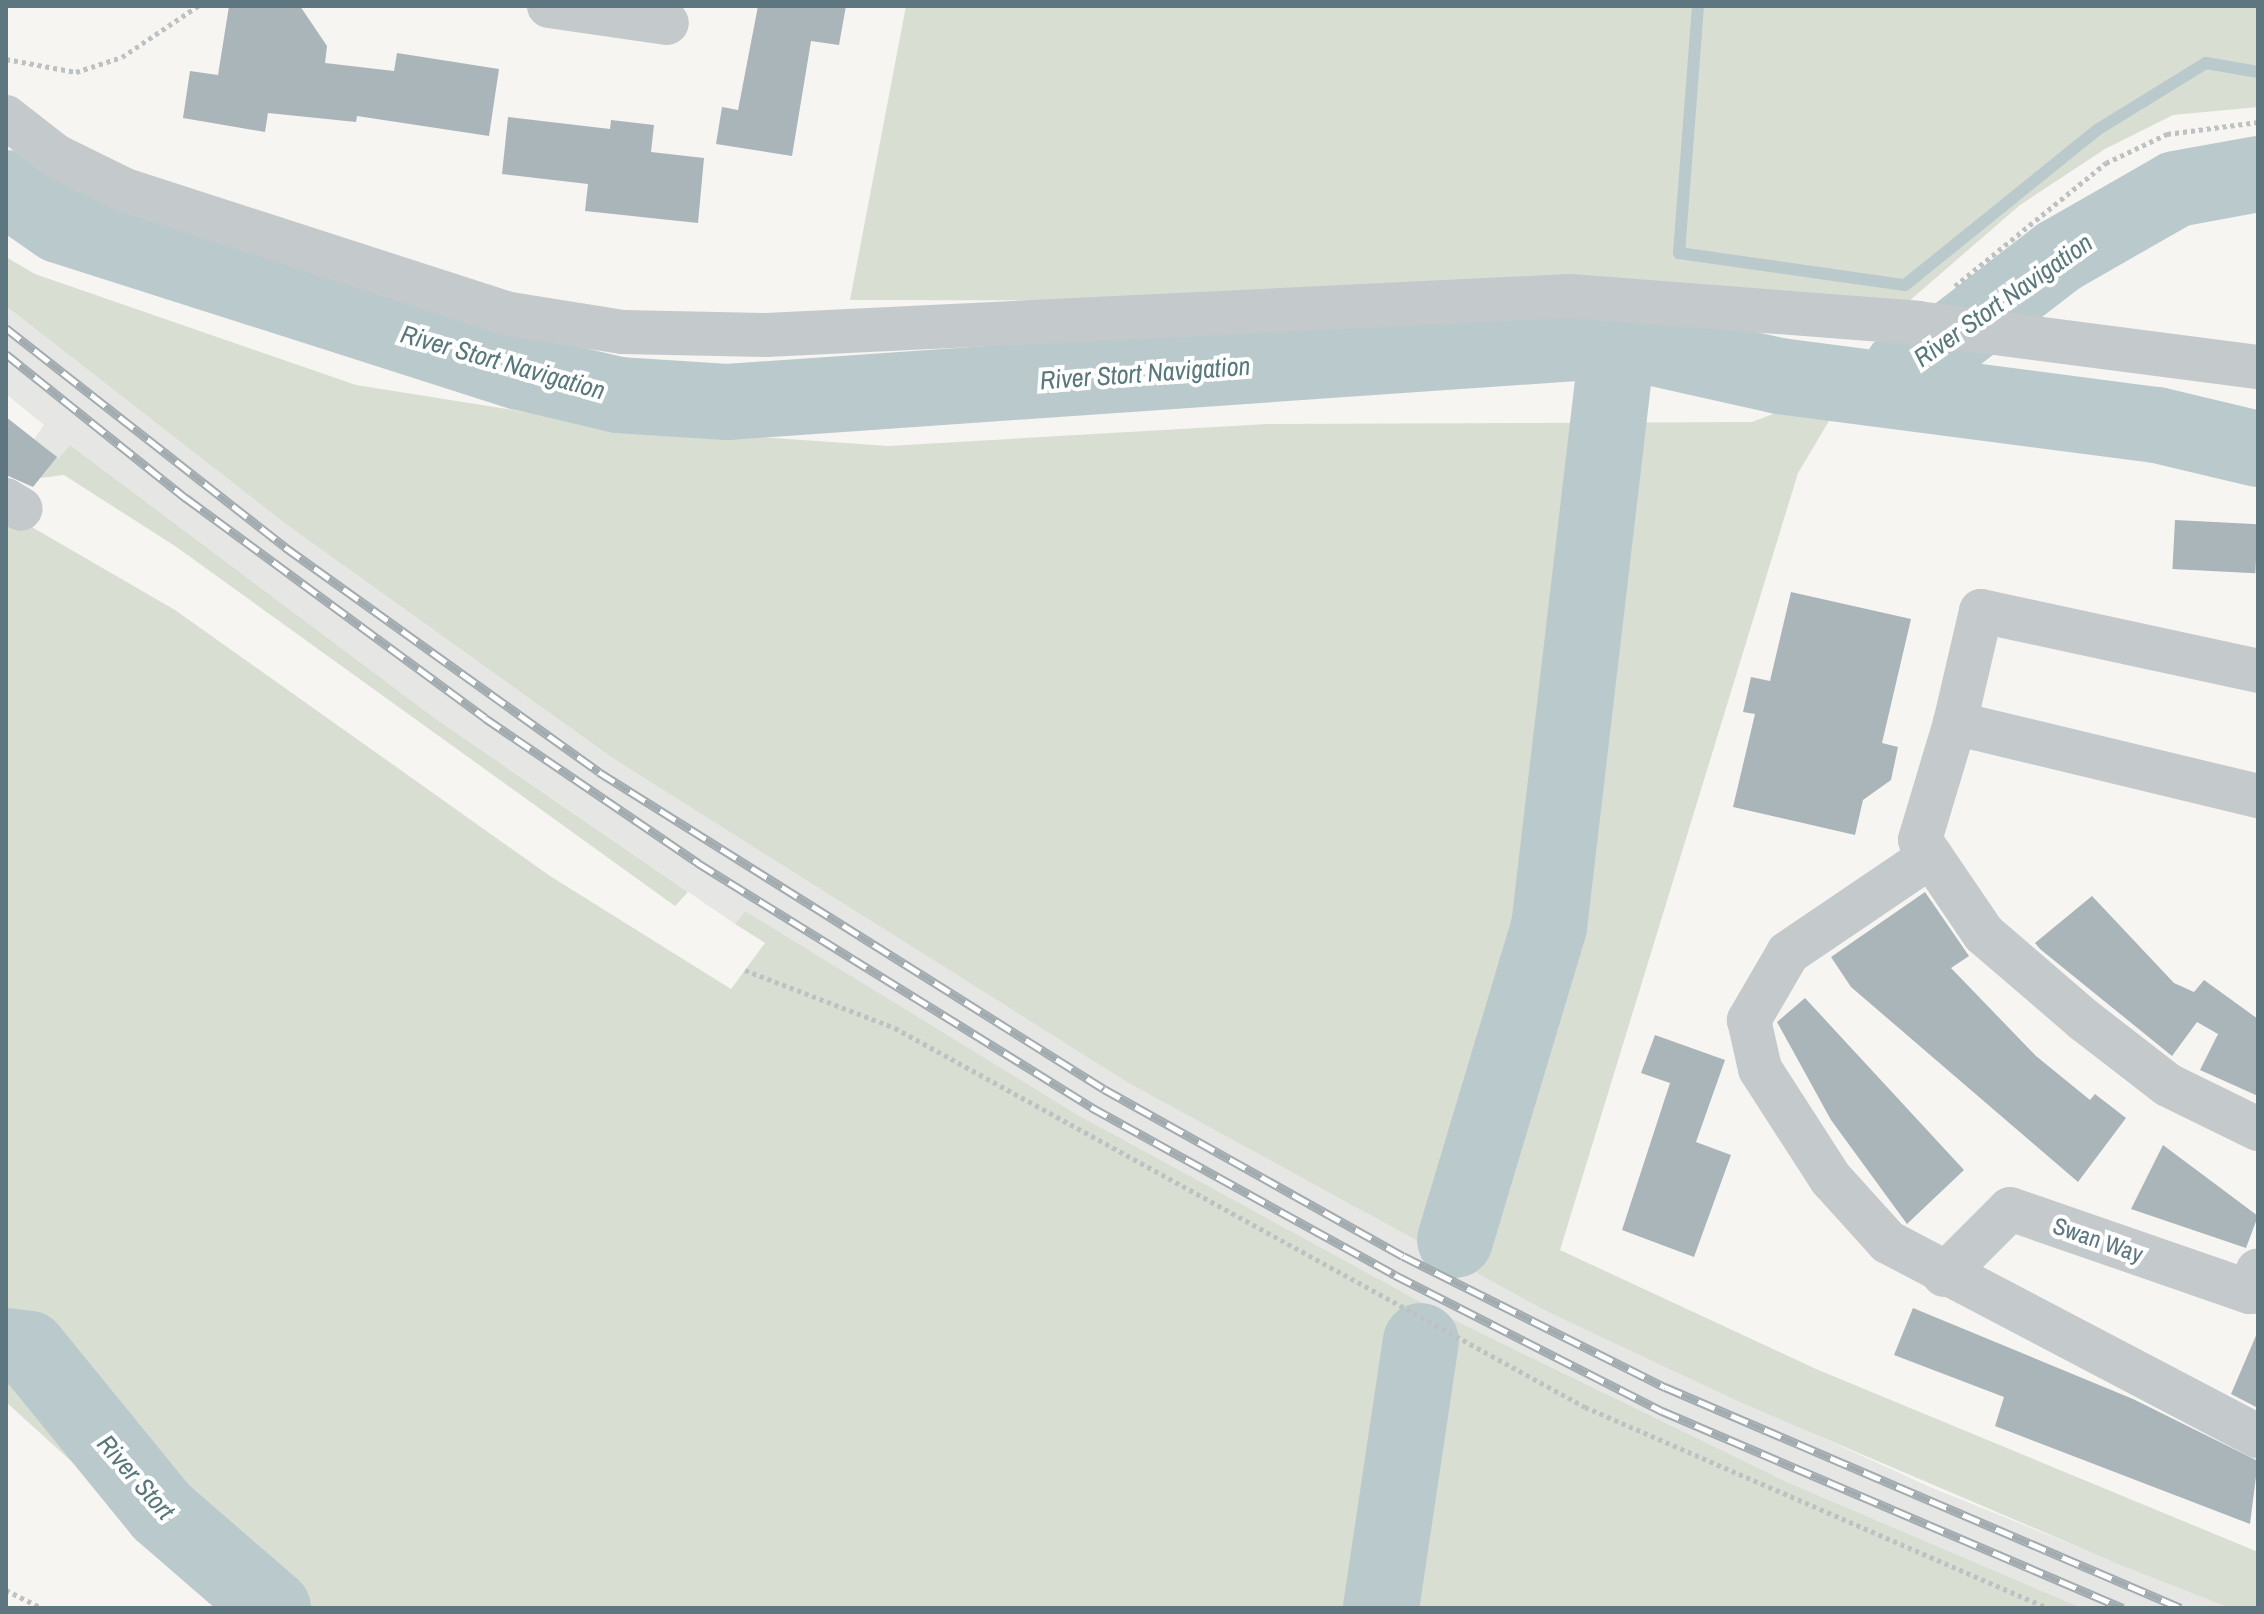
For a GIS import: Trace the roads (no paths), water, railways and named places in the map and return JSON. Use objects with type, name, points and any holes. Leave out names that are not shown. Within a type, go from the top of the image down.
[{"type":"street","points":[[549,6],[667,23]]},
{"type":"street","points":[[6,117],[56,156],[125,190],[510,314],[623,332],[766,335],[1570,296],[1695,300],[1918,323],[2019,339],[2258,367]]},
{"type":"street","points":[[2258,671],[1981,611],[1955,723],[1920,840],[1984,934],[2084,1020],[2168,1085],[2258,1129]]},
{"type":"street","points":[[1955,723],[2258,796]]},
{"type":"street","points":[[1931,856],[1788,953],[1749,1020],[1760,1069],[1831,1179],[1888,1242],[1944,1275],[2258,1436]]},
{"type":"street","name":"Swan Way","points":[[1944,1275],[2010,1209],[2250,1292],[2258,1270]]},
{"type":"waterway","points":[[1698,6],[1679,253],[1905,285],[2097,130],[2206,63],[2258,72]]},
{"type":"waterway","name":"River Stort Navigation","points":[[1902,368],[1923,361],[2059,256],[2176,189],[2258,174]]},
{"type":"waterway","name":"River Stort Navigation","points":[[6,188],[59,225],[521,372],[618,395],[727,402],[1618,340],[1779,376],[2157,425],[2258,449]]},
{"type":"waterway","points":[[1455,1240],[1549,927],[1618,340]]},
{"type":"waterway","points":[[1381,1608],[1421,1341]]},
{"type":"waterway","name":"River Stort","points":[[6,1346],[29,1349],[162,1512],[273,1608]]},
{"type":"railway","points":[[6,328],[285,547],[599,772],[1104,1089],[1403,1256],[1665,1387],[2181,1608]]},
{"type":"railway","points":[[6,354],[186,498],[485,718],[698,863],[1091,1107],[1395,1275],[1662,1411],[2123,1608]]}]
